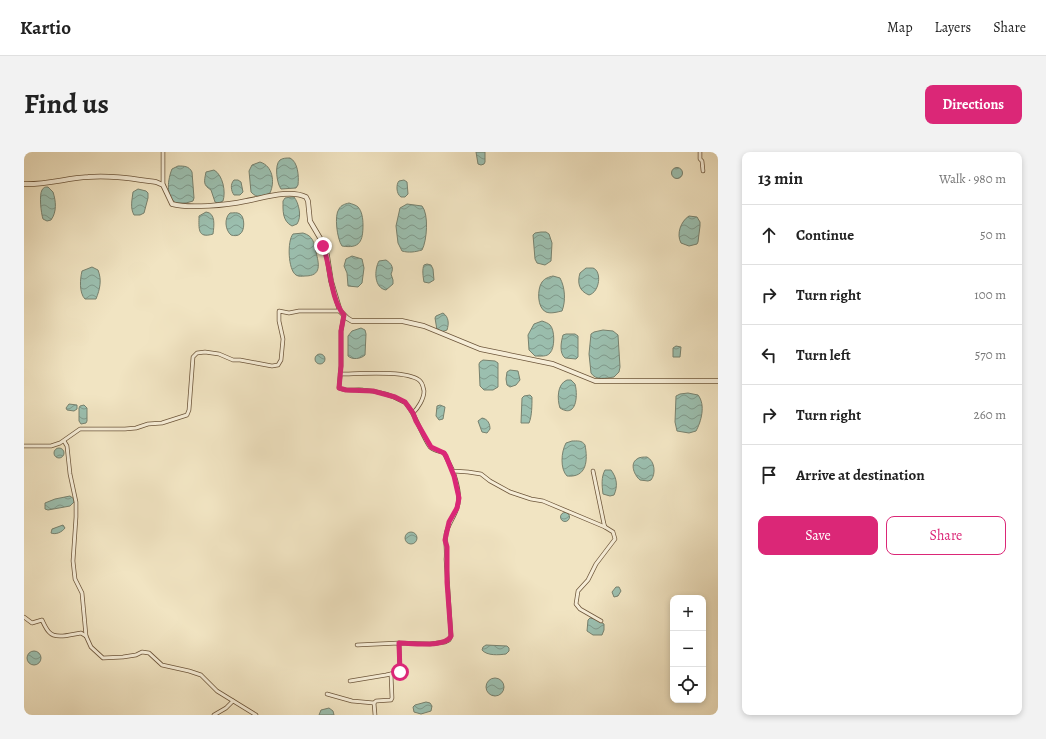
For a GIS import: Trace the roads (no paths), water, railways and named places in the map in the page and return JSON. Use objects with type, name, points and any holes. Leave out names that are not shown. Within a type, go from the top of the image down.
[{"type":"street","points":[[163,152],[163,185],[172,204],[199,206],[243,202],[292,193],[301,194],[306,197],[308,201],[310,221],[320,238],[327,255],[331,281],[340,310],[352,321],[402,321],[424,326],[480,349],[553,364],[595,382],[718,381]]},
{"type":"street","points":[[700,152],[703,172]]},
{"type":"street","points":[[24,184],[46,183],[100,176],[156,182],[163,185]]},
{"type":"street","points":[[24,446],[51,446],[64,441],[80,429],[136,428],[148,424],[162,424],[187,415],[189,410],[193,357],[197,353],[205,352],[219,354],[233,360],[272,366],[278,365],[281,360],[283,339],[279,321],[279,311],[289,313],[299,311],[340,310]]},
{"type":"street","points":[[344,315],[341,331],[339,386],[341,389],[373,391],[395,397],[405,402],[413,413],[431,447],[444,453],[453,471],[459,498],[457,508],[449,522],[445,540],[447,547],[446,567],[451,636],[449,640],[430,644],[399,643],[357,645]]},
{"type":"street","points":[[340,374],[405,375],[420,381],[423,386],[424,394],[421,402],[413,413]]},
{"type":"street","points":[[64,441],[76,502],[73,561],[75,580],[82,593],[86,636],[91,647],[103,658],[136,655],[142,652],[149,653],[162,665],[201,675],[217,691],[256,715]]},
{"type":"street","points":[[453,471],[481,474],[490,481],[510,492],[531,499],[543,501],[605,527],[613,532],[615,539],[596,564],[588,580],[578,591],[576,600],[576,604],[580,609],[601,620]]},
{"type":"street","points":[[593,471],[605,527]]},
{"type":"street","points":[[24,617],[32,623],[42,620],[48,632],[53,635],[59,636],[81,633],[86,636]]},
{"type":"street","points":[[350,681],[400,672],[399,643]]},
{"type":"street","points":[[327,694],[352,701],[374,703],[376,701],[391,700],[391,674]]},
{"type":"street","points":[[214,715],[226,708],[233,701]]},
{"type":"street","points":[[374,703],[375,715]]},
{"type":"water","points":[[476,152],[485,152],[484,164],[478,164]]},
{"type":"water","points":[[283,158],[290,158],[296,166],[298,185],[296,188],[281,189],[277,179],[278,162]]},
{"type":"water","points":[[260,162],[268,167],[272,175],[272,189],[270,193],[262,196],[256,196],[251,192],[249,171],[252,165]]},
{"type":"water","points":[[178,166],[188,167],[192,172],[193,201],[176,203],[170,196],[168,187],[169,178],[172,169]]},
{"type":"water","points":[[675,168],[679,168],[681,169],[681,177],[675,178],[672,175],[672,171]]},
{"type":"water","points":[[214,170],[220,176],[224,189],[223,201],[218,203],[215,202],[211,190],[205,183],[206,172]]},
{"type":"water","points":[[234,180],[241,182],[243,192],[240,195],[234,195],[232,192],[231,185]]},
{"type":"water","points":[[404,180],[407,182],[408,194],[405,197],[401,197],[397,191],[397,184],[399,181]]},
{"type":"water","points":[[45,187],[48,187],[53,192],[55,206],[53,217],[51,220],[47,221],[43,219],[40,200],[42,190]]},
{"type":"water","points":[[138,189],[146,191],[148,193],[148,198],[144,213],[134,215],[132,207],[133,192]]},
{"type":"water","points":[[294,197],[296,200],[300,214],[297,224],[292,226],[286,221],[283,208],[283,201],[285,198]]},
{"type":"water","points":[[349,203],[359,209],[362,215],[363,225],[359,243],[348,247],[342,246],[340,243],[336,221],[337,212],[343,205]]},
{"type":"water","points":[[407,204],[422,206],[426,215],[425,240],[422,250],[412,252],[402,251],[398,243],[396,226],[400,208]]},
{"type":"water","points":[[206,212],[213,217],[214,227],[213,234],[204,235],[199,228],[199,216]]},
{"type":"water","points":[[230,213],[239,213],[243,218],[243,230],[235,236],[229,233],[226,227],[226,221]]},
{"type":"water","points":[[689,216],[697,217],[700,222],[700,226],[697,244],[689,246],[681,243],[679,232],[682,224]]},
{"type":"water","points":[[546,232],[549,234],[552,243],[551,261],[545,265],[537,263],[535,259],[533,235]]},
{"type":"water","points":[[303,233],[309,236],[314,242],[318,268],[317,272],[314,274],[299,276],[293,272],[291,267],[289,249],[293,234]]},
{"type":"water","points":[[352,256],[362,259],[364,268],[362,283],[358,287],[348,286],[347,273],[344,266],[346,259]]},
{"type":"water","points":[[386,260],[392,266],[391,274],[393,284],[386,290],[382,289],[377,282],[376,269],[379,261]]},
{"type":"water","points":[[427,264],[431,265],[433,269],[434,280],[429,283],[424,282],[423,275],[423,267]]},
{"type":"water","points":[[92,267],[98,270],[100,277],[99,288],[96,299],[85,299],[81,290],[80,282],[82,271]]},
{"type":"water","points":[[586,268],[593,268],[596,270],[599,277],[596,290],[589,295],[581,289],[579,283],[580,273]]},
{"type":"water","points":[[553,276],[560,278],[562,282],[564,290],[564,303],[562,311],[550,313],[543,310],[539,303],[539,289],[542,282]]},
{"type":"water","points":[[443,313],[448,321],[448,325],[447,330],[441,332],[437,330],[435,318]]},
{"type":"water","points":[[542,321],[552,327],[554,343],[550,353],[543,356],[535,356],[529,350],[528,335],[534,324]]},
{"type":"water","points":[[361,328],[365,330],[366,334],[365,355],[359,358],[352,358],[348,356],[348,336],[352,331]]},
{"type":"water","points":[[603,330],[613,331],[618,335],[620,367],[619,372],[614,377],[598,378],[593,376],[591,373],[589,354],[591,334]]},
{"type":"water","points":[[575,334],[578,336],[578,357],[576,359],[565,358],[563,356],[561,347],[562,338],[563,335]]},
{"type":"water","points":[[676,346],[681,347],[680,357],[673,357],[673,348]]},
{"type":"water","points":[[318,354],[322,354],[325,359],[322,364],[318,364],[315,361],[315,357]]},
{"type":"water","points":[[483,360],[495,361],[498,363],[498,387],[493,390],[484,390],[480,386],[479,364]]},
{"type":"water","points":[[510,370],[518,371],[520,380],[516,385],[510,387],[507,385],[506,379],[507,372]]},
{"type":"water","points":[[567,380],[571,380],[575,384],[576,399],[573,408],[566,411],[560,408],[558,396],[561,385]]},
{"type":"water","points":[[688,393],[698,395],[702,404],[700,423],[696,431],[689,433],[677,431],[675,422],[676,396]]},
{"type":"water","points":[[530,395],[532,397],[532,410],[530,420],[529,423],[521,423],[522,398]]},
{"type":"water","points":[[69,404],[77,405],[77,409],[74,411],[67,410],[66,408]]},
{"type":"water","points":[[84,405],[87,408],[87,421],[86,423],[81,424],[79,421],[79,408],[80,406]]},
{"type":"water","points":[[440,405],[445,407],[443,419],[439,420],[436,416],[437,406]]},
{"type":"water","points":[[482,418],[486,419],[489,424],[490,429],[487,433],[482,432],[478,421]]},
{"type":"water","points":[[572,441],[584,443],[586,462],[585,467],[579,474],[567,476],[562,465],[562,456],[566,443]]},
{"type":"water","points":[[57,448],[61,448],[63,449],[63,457],[57,458],[54,455],[54,451]]},
{"type":"water","points":[[647,457],[652,461],[654,474],[651,480],[640,480],[636,476],[633,464],[638,458]]},
{"type":"water","points":[[605,470],[611,470],[615,476],[616,488],[614,495],[610,496],[603,494],[602,479]]},
{"type":"water","points":[[70,496],[74,499],[74,502],[70,506],[48,510],[45,509],[45,503]]},
{"type":"water","points":[[565,512],[570,517],[565,522],[560,517]]},
{"type":"water","points":[[63,525],[65,528],[62,531],[53,534],[51,533],[52,529]]},
{"type":"water","points":[[411,532],[415,534],[417,538],[415,542],[411,544],[407,542],[405,538],[407,534]]},
{"type":"water","points":[[616,587],[619,587],[621,591],[618,596],[614,597],[612,592]]},
{"type":"water","points":[[590,618],[604,624],[602,635],[593,635],[587,631],[588,620]]},
{"type":"water","points":[[486,645],[507,646],[509,651],[506,654],[490,654],[482,650]]},
{"type":"water","points":[[34,651],[39,653],[41,658],[39,663],[34,665],[29,663],[27,658],[29,653]]},
{"type":"water","points":[[495,678],[501,681],[504,687],[501,693],[495,696],[489,693],[486,687],[489,681]]},
{"type":"water","points":[[426,702],[430,703],[432,706],[431,711],[421,714],[414,712],[413,707],[415,705]]},
{"type":"water","points":[[329,708],[333,711],[334,715],[319,715],[321,710]]}]
